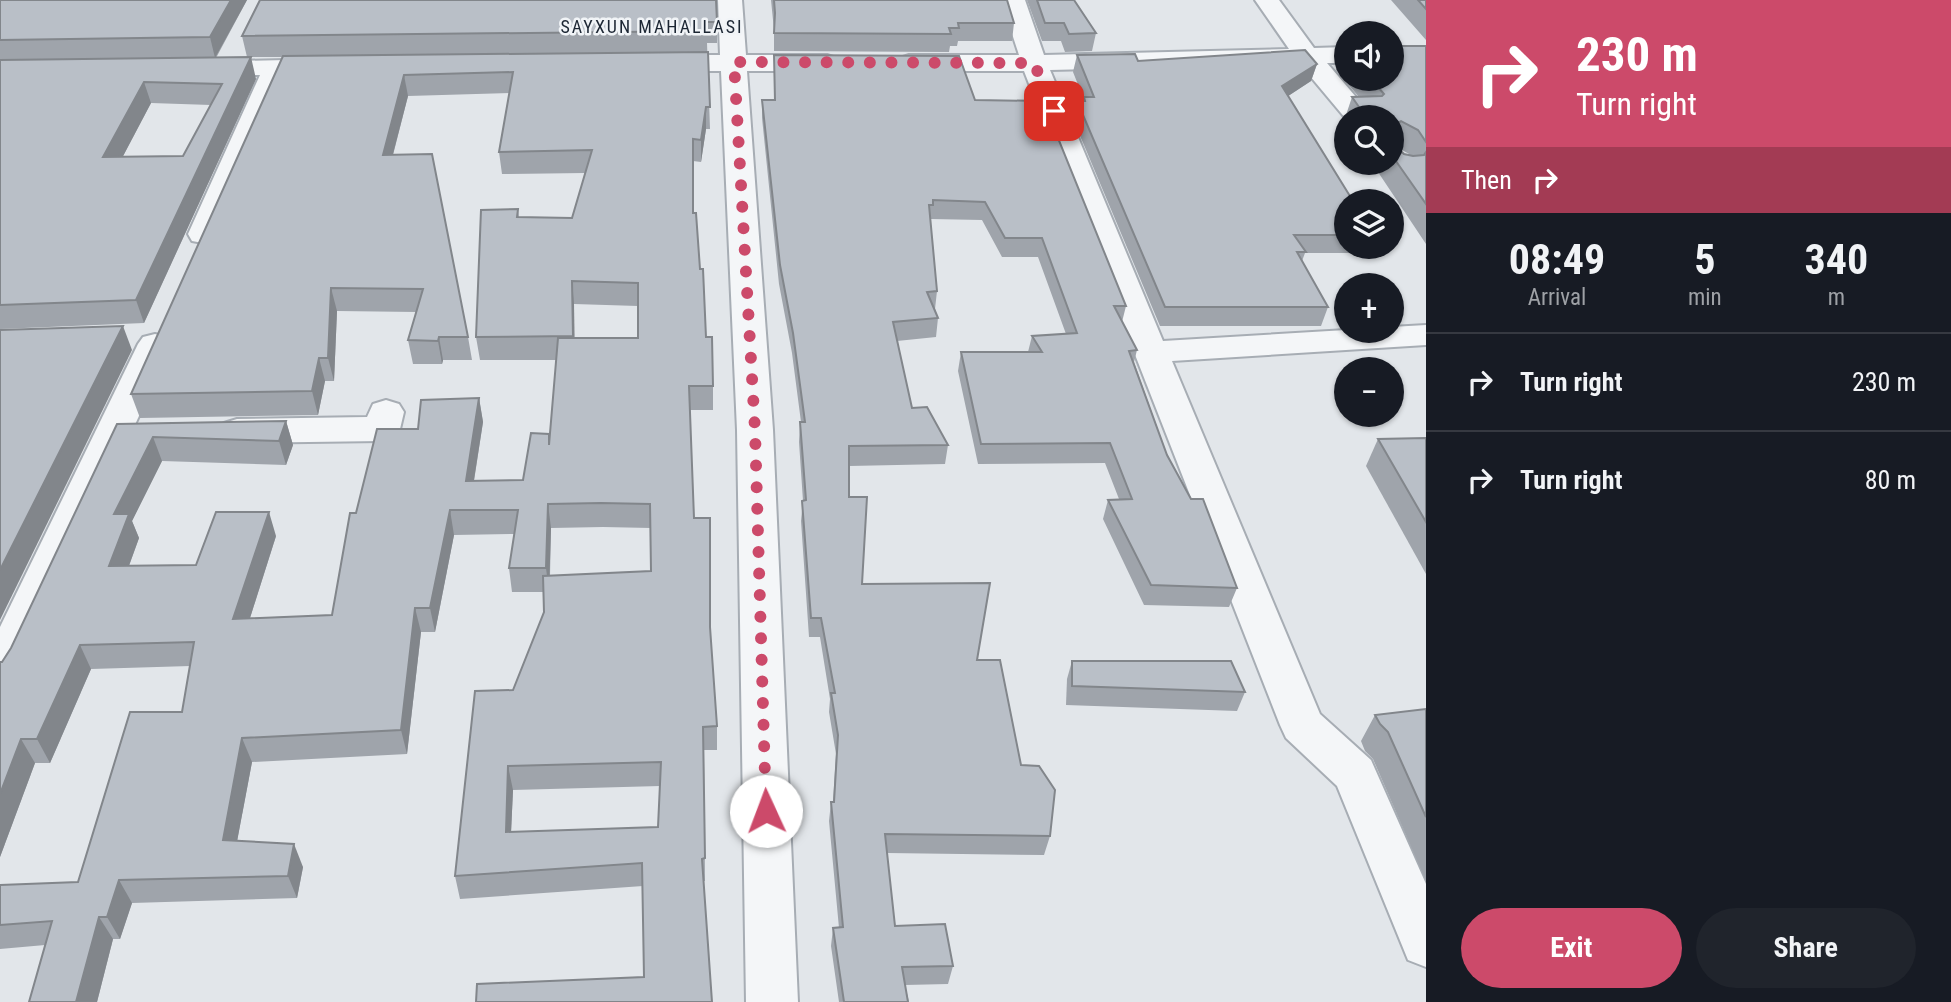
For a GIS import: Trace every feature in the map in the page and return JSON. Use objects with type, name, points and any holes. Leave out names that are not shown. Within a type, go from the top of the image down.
[{"type":"street","points":[[730,0],[755,430],[772,1002]]},
{"type":"street","points":[[1013,0],[1034,63],[1302,725],[1355,774],[1426,943]]},
{"type":"street","points":[[1267,0],[1307,56],[1349,105]]},
{"type":"street","points":[[884,63],[1034,63],[1334,55]]},
{"type":"street","points":[[173,69],[232,57],[277,67],[360,66]]},
{"type":"street","points":[[637,63],[857,63]]},
{"type":"street","points":[[191,263],[277,67]]},
{"type":"street","points":[[0,671],[164,324],[119,337]]},
{"type":"street","points":[[1151,352],[1426,335]]},
{"type":"street","points":[[207,432],[382,429],[386,412]]},
{"type":"street","points":[[113,433],[153,432]]},
{"type":"building","points":[[0,0],[231,0],[210,37],[0,40]]},
{"type":"building","points":[[260,0],[716,0],[717,22],[707,22],[707,31],[242,36]]},
{"type":"building","points":[[774,0],[1007,0],[1014,23],[958,23],[959,28],[949,28],[951,34],[774,33]]},
{"type":"building","points":[[1037,0],[1074,0],[1096,33],[1069,34],[1064,23],[1045,23]]},
{"type":"building","points":[[1418,0],[1426,0],[1426,9]]},
{"type":"building","points":[[1404,46],[1426,46],[1426,142],[1418,130],[1404,123],[1404,105],[1358,105],[1352,97],[1384,94],[1381,91],[1404,91]]},
{"type":"building","points":[[1305,50],[1317,64],[1282,86],[1334,170],[1334,175],[1337,175],[1346,189],[1334,189],[1334,235],[1294,235],[1306,252],[1297,252],[1328,307],[1165,307],[1077,101],[1085,101],[1084,97],[1094,97],[1077,55],[1135,54],[1138,61]]},
{"type":"building","points":[[708,52],[710,107],[706,107],[701,140],[693,139],[693,213],[696,213],[700,269],[703,269],[706,337],[712,337],[713,386],[689,386],[694,518],[710,518],[710,627],[717,726],[703,727],[705,858],[702,859],[712,1002],[476,1002],[477,984],[644,977],[642,863],[455,876],[475,691],[513,690],[544,612],[543,576],[651,571],[650,504],[601,503],[548,504],[546,568],[509,568],[518,510],[450,510],[430,608],[415,608],[401,730],[242,738],[223,840],[294,844],[288,876],[119,880],[107,917],[99,917],[76,1002],[29,1002],[52,921],[0,925],[0,885],[78,882],[130,712],[182,712],[194,642],[80,645],[37,739],[21,739],[0,794],[0,662],[11,648],[117,424],[286,421],[279,441],[153,437],[114,514],[129,514],[109,566],[196,565],[216,512],[269,512],[233,619],[332,615],[350,513],[356,513],[377,429],[418,429],[421,400],[479,398],[466,481],[523,480],[531,433],[549,434],[549,445],[558,338],[638,338],[638,283],[572,281],[573,336],[476,337],[481,210],[518,209],[517,217],[572,218],[592,150],[499,152],[513,72],[404,75],[383,155],[432,154],[468,337],[439,337],[438,341],[408,340],[423,289],[331,288],[328,358],[319,358],[312,391],[131,394],[283,56]],"holes":[[[661,762],[658,827],[506,832],[508,766]]]},
{"type":"building","points":[[774,55],[959,56],[975,100],[1043,101],[1126,306],[1114,306],[1137,350],[1129,351],[1167,455],[1191,499],[1203,499],[1237,588],[1151,585],[1108,500],[1132,499],[1110,443],[981,444],[961,352],[1042,352],[1032,336],[1077,333],[1042,238],[1005,238],[985,202],[933,200],[933,205],[929,205],[937,291],[927,292],[938,318],[893,322],[912,408],[927,407],[948,445],[849,446],[849,497],[867,497],[862,584],[990,583],[977,660],[1000,660],[1021,765],[1039,766],[1055,790],[1050,836],[885,834],[895,926],[945,924],[953,966],[902,967],[908,1002],[844,1002],[833,928],[843,927],[831,802],[834,802],[838,735],[831,693],[835,693],[821,618],[811,618],[802,501],[806,500],[800,422],[805,422],[793,333],[780,265],[762,100],[775,100]]},
{"type":"building","points":[[251,57],[136,300],[0,305],[0,60]],"holes":[[[144,82],[222,84],[183,156],[103,157]]]},
{"type":"building","points":[[1426,152],[1426,204],[1404,173],[1404,154],[1424,155]]},
{"type":"building","points":[[123,326],[0,570],[0,330]]},
{"type":"building","points":[[1426,438],[1426,522],[1378,439]]},
{"type":"building","points":[[1072,661],[1231,661],[1245,692],[1072,686]]},
{"type":"building","points":[[1426,709],[1426,817],[1388,732],[1375,715]]},
{"type":"district","name":"SAYXUN MAHALLASI","points":[[652,26]]},
{"type":"route","points":[[766,811],[755,430],[734,62],[1034,63],[1054,111]]}]
